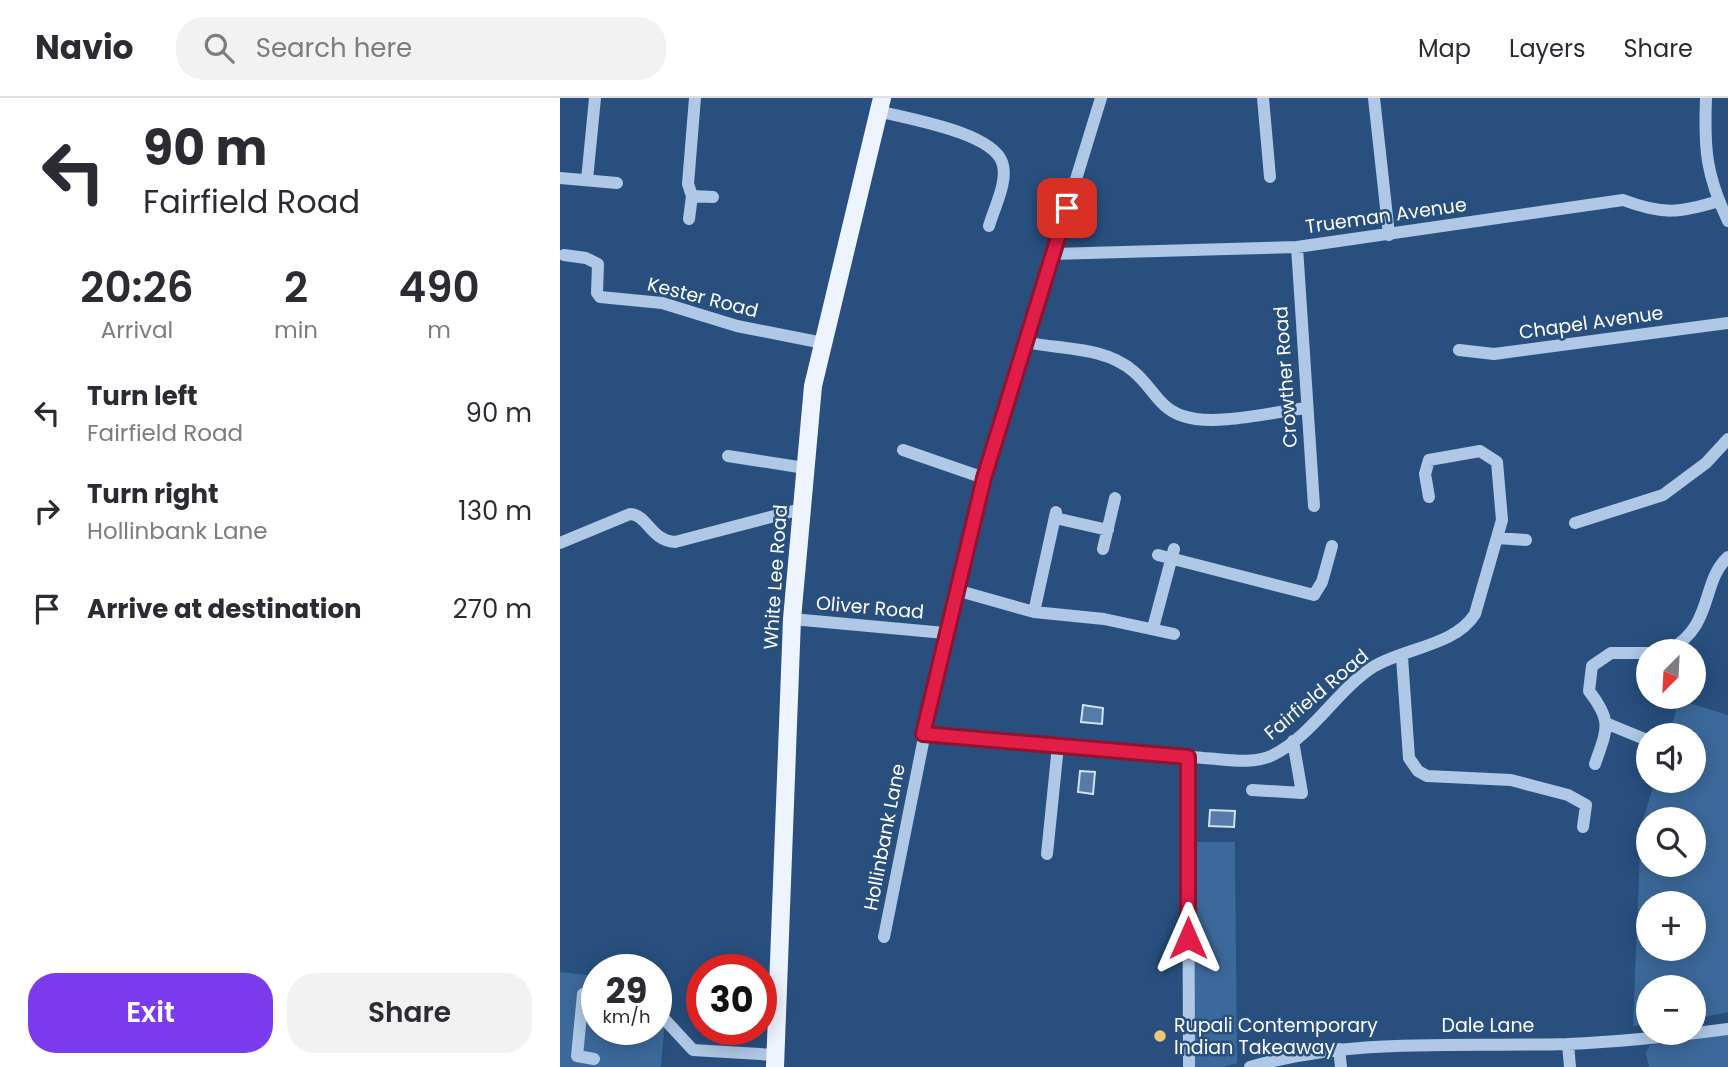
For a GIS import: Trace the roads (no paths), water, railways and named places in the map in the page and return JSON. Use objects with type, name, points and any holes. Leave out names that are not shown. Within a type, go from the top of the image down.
[{"type":"main road","name":"White Lee Road","points":[[775,1061],[792,619],[804,468],[813,386],[880,104]]},
{"type":"street","points":[[587,180],[595,98]]},
{"type":"street","points":[[689,219],[692,195],[688,184],[695,98]]},
{"type":"street","name":"Hollinbank Lane","points":[[884,937],[945,633],[984,478],[1101,98]]},
{"type":"street","points":[[1263,98],[1270,177]]},
{"type":"street","points":[[1374,98],[1389,235]]},
{"type":"street","points":[[1706,98],[1705,150],[1710,180],[1728,221]]},
{"type":"street","points":[[880,104],[974,137],[993,148],[1003,163],[1003,178],[989,226]]},
{"type":"street","points":[[560,178],[617,183]]},
{"type":"street","points":[[692,195],[713,198]]},
{"type":"street","name":"Trueman Avenue","points":[[1053,254],[1297,247],[1623,200],[1657,210],[1681,212],[1719,201]]},
{"type":"street","name":"Crowther Road","points":[[1297,247],[1314,506]]},
{"type":"street","name":"Kester Road","points":[[564,256],[586,258],[597,264],[597,293],[600,297],[662,303],[737,326],[823,343]]},
{"type":"street","name":"Chapel Avenue","points":[[1459,350],[1494,354],[1728,323]]},
{"type":"street","points":[[1026,342],[1113,358],[1134,371],[1166,409],[1185,417],[1208,420],[1306,408]]},
{"type":"street","points":[[1575,523],[1663,495],[1706,463],[1728,439]]},
{"type":"street","points":[[903,450],[984,478]]},
{"type":"street","name":"Fairfield Road","points":[[923,734],[1248,761],[1271,756],[1293,741],[1370,669],[1448,637],[1469,622],[1479,604],[1502,520],[1497,463],[1480,451],[1429,460],[1425,474],[1429,497]]},
{"type":"street","points":[[728,456],[804,468]]},
{"type":"street","points":[[1103,550],[1115,498]]},
{"type":"street","points":[[560,543],[629,514],[640,516],[660,539],[675,542],[801,509]]},
{"type":"street","points":[[1034,612],[1056,515],[1108,530]]},
{"type":"street","points":[[1497,538],[1526,540]]},
{"type":"street","points":[[1158,555],[1172,554],[1314,596],[1322,582],[1332,546]]},
{"type":"street","points":[[1153,628],[1172,554]]},
{"type":"street","points":[[1687,639],[1700,620],[1728,557]]},
{"type":"street","points":[[956,590],[1034,612],[1104,619],[1174,634]]},
{"type":"street","name":"Oliver Road","points":[[792,619],[945,633]]},
{"type":"street","points":[[1595,764],[1608,724],[1602,708],[1589,691],[1592,666],[1611,653],[1636,653]]},
{"type":"street","points":[[1402,657],[1409,758],[1418,771],[1438,778],[1511,780],[1568,795],[1586,805],[1583,827]]},
{"type":"street","points":[[1608,724],[1636,735]]},
{"type":"street","points":[[1252,790],[1302,793],[1293,741]]},
{"type":"street","points":[[1047,854],[1058,746]]},
{"type":"street","points":[[1188,757],[1189,1067]]},
{"type":"street","points":[[581,1015],[577,1056],[594,1059]]},
{"type":"street","points":[[672,1028],[692,1050],[775,1061]]},
{"type":"street","name":"Dale Lane","points":[[1250,1067],[1304,1053],[1339,1049],[1448,1044],[1568,1044],[1728,1030]]},
{"type":"street","points":[[1568,1044],[1570,1067]]},
{"type":"street","points":[[1339,1049],[1341,1067]]},
{"type":"place","name":"Rupali Contemporary Indian Takeaway","points":[[1160,1036]]}]
